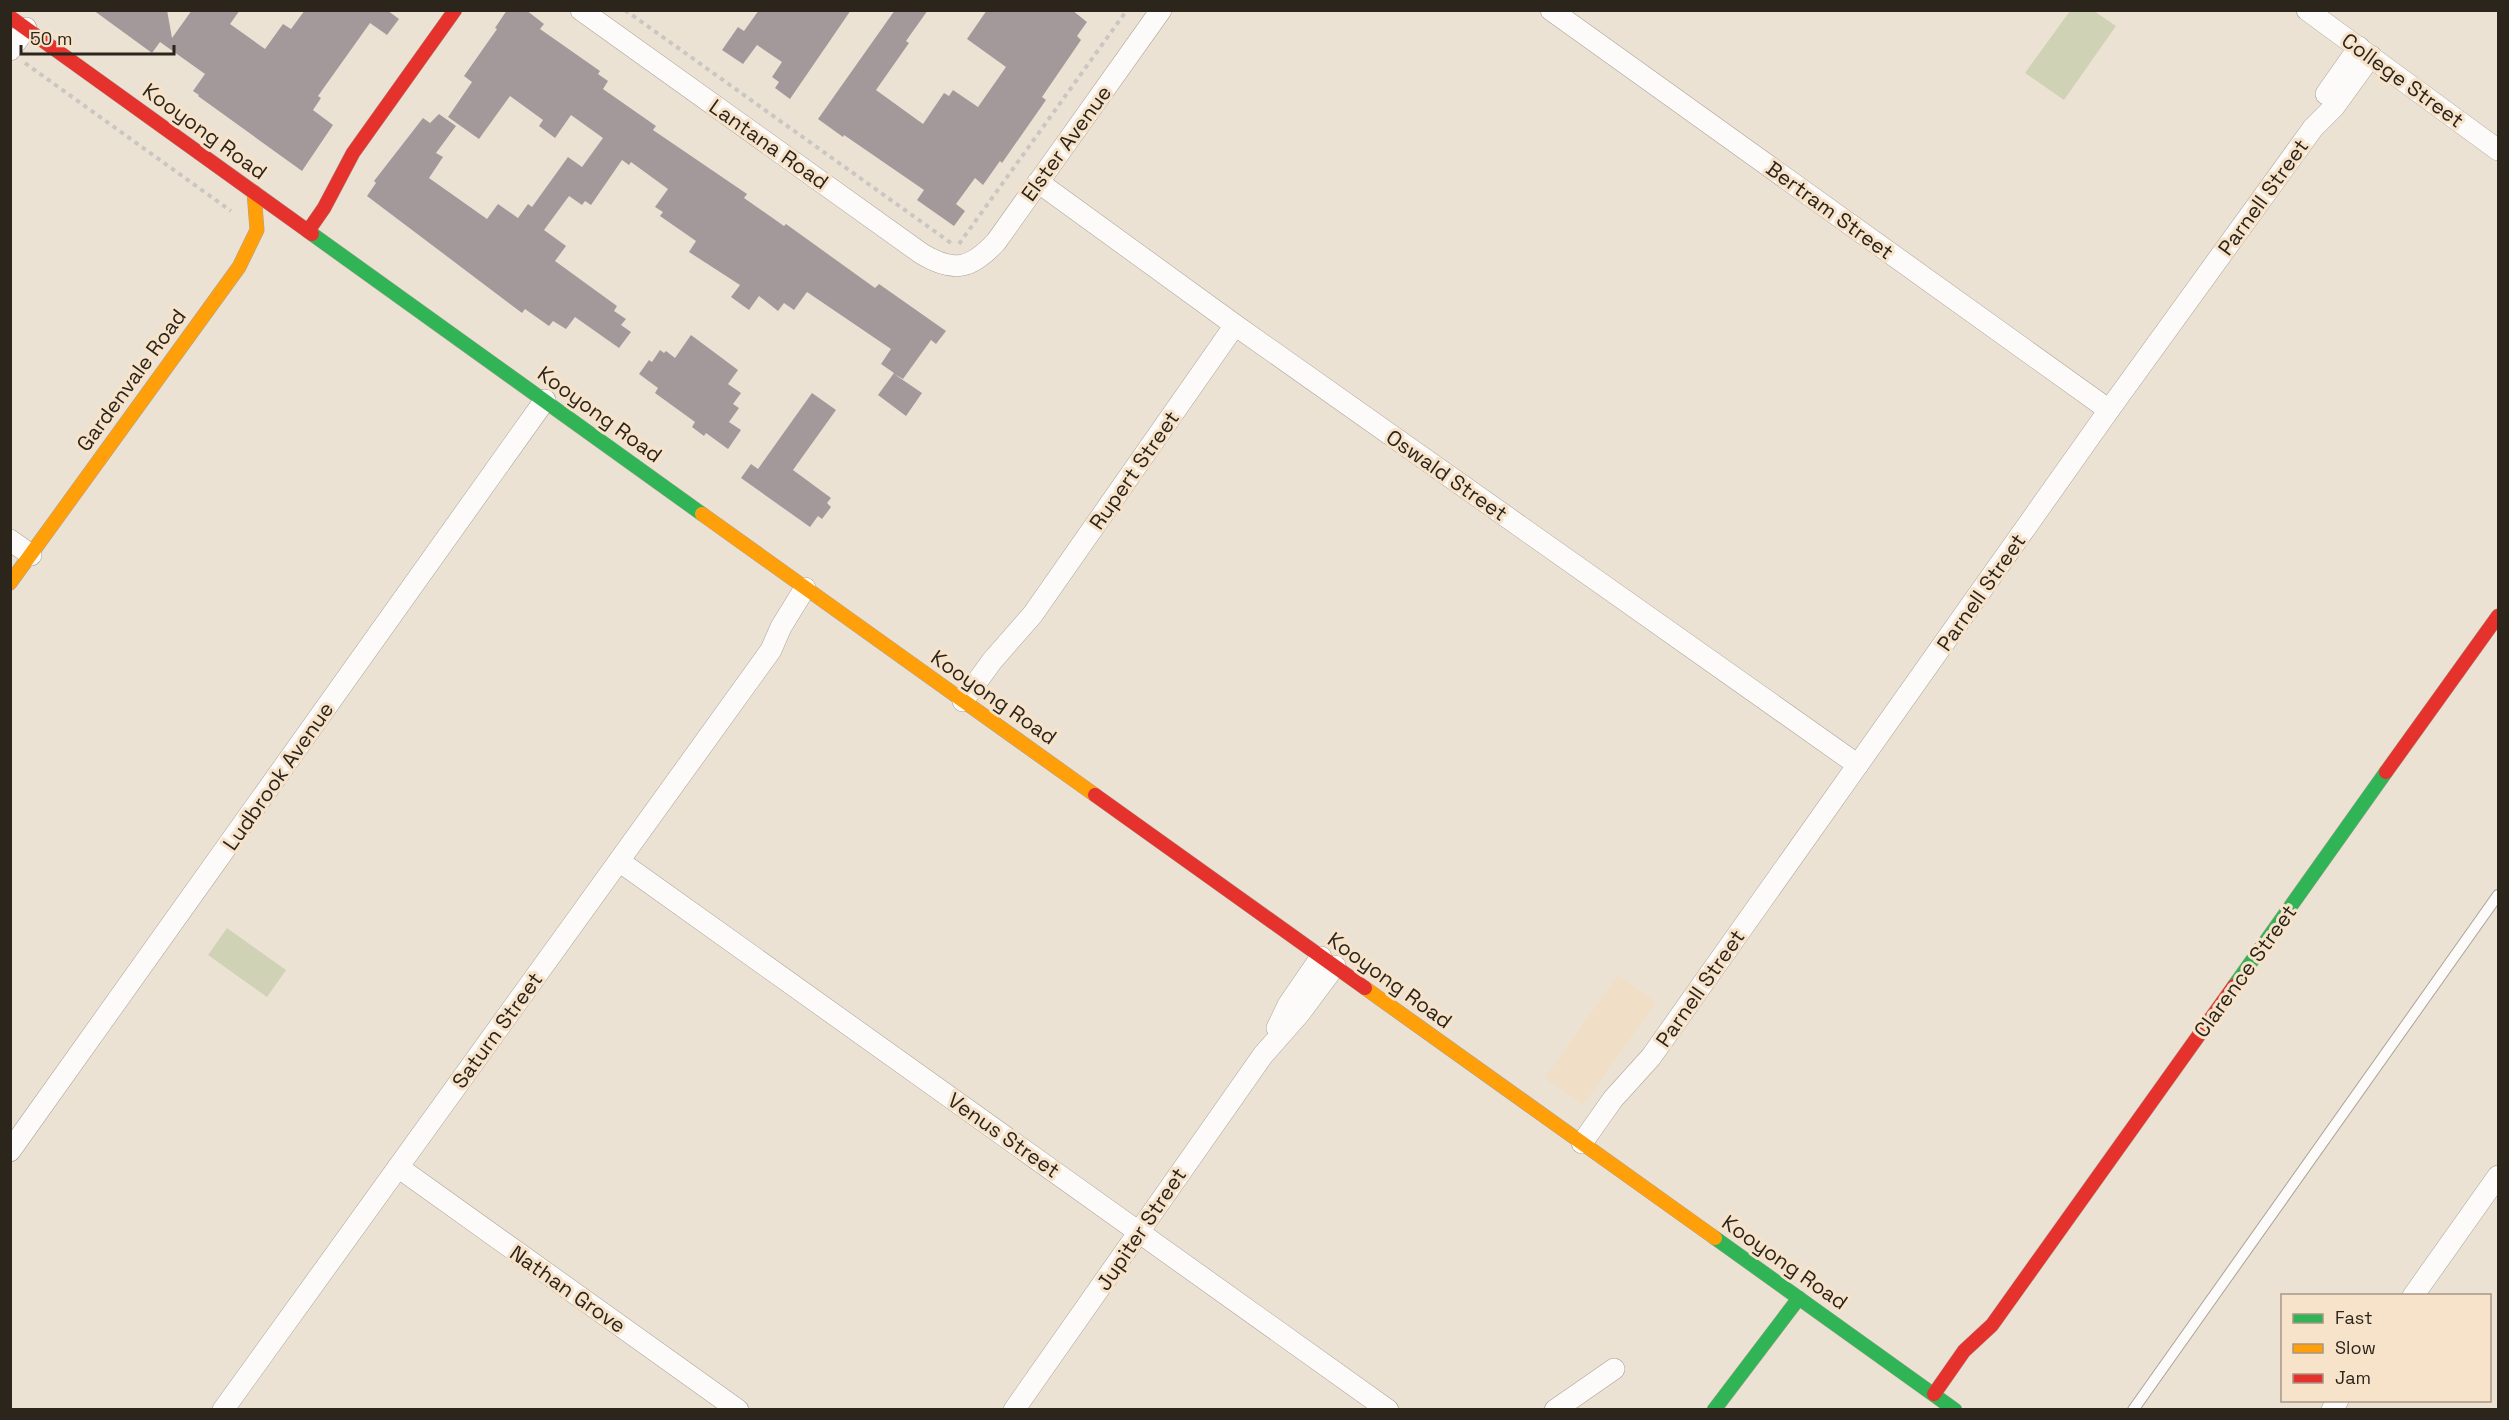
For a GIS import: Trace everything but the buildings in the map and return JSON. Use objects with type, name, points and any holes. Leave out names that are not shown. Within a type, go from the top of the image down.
[{"type":"street","points":[[308,231],[324,208],[353,153],[455,10]]},
{"type":"street","name":"Lantana Road","points":[[581,10],[922,254],[944,265],[962,266]]},
{"type":"street","name":"Bertram Street","points":[[1551,10],[2109,410]]},
{"type":"street","name":"College Street","points":[[2307,10],[2499,150]]},
{"type":"street","name":"Elster Avenue","points":[[962,266],[983,255],[1160,11]]},
{"type":"street","points":[[14,54],[18,23]]},
{"type":"street","name":"Kooyong Road","points":[[18,23],[254,192],[296,216],[308,231],[545,400],[729,536],[812,592],[1948,1403]]},
{"type":"street","name":"Parnell Street","points":[[1588,1147],[1625,1107],[1651,1058],[2109,410],[2313,128],[2326,94],[2365,52]]},
{"type":"street","points":[[317,190],[353,153]]},
{"type":"street","name":"Oswald Street","points":[[1038,182],[1235,325],[1858,765]]},
{"type":"street","name":"Gardenvale Road","points":[[10,583],[239,267],[257,230],[254,192]]},
{"type":"street","name":"Rupert Street","points":[[969,705],[1003,669],[1033,614],[1235,325]]},
{"type":"street","name":"Ludbrook Avenue","points":[[10,1151],[545,400]]},
{"type":"street","points":[[10,540],[31,555]]},
{"type":"street","name":"Saturn Street","points":[[223,1410],[771,650],[781,627],[812,592]]},
{"type":"street","name":"Clarence Street","points":[[1948,1403],[1965,1351],[1992,1325],[2499,616]]},
{"type":"street","name":"Venus Street","points":[[619,861],[1388,1410]]},
{"type":"street","name":"Jupiter Street","points":[[1015,1407],[1263,1055],[1300,1013],[1328,962]]},
{"type":"street","name":"Nathan Grove","points":[[398,1167],[738,1410]]},
{"type":"street","points":[[2414,1294],[2499,1176]]},
{"type":"street","points":[[1714,1410],[1799,1298]]},
{"type":"street","name":"Clarence Street","points":[[1982,1352],[1992,1325]]},
{"type":"street","points":[[1555,1410],[1614,1369]]},
{"type":"lane","points":[[2133,1410],[2499,895]]},
{"type":"path","points":[[625,10],[957,247],[1127,10]]},
{"type":"path","points":[[14,54],[235,213]]},
{"type":"shaded area","points":[[1618,975],[1656,1002],[1583,1105],[1545,1078]]},
{"type":"green space","points":[[2070,11],[2094,11],[2116,26],[2064,100],[2025,73]]},
{"type":"green space","points":[[227,928],[286,970],[267,997],[208,955]]},
{"type":"traffic: fast","points":[[312,234],[702,514]]},
{"type":"traffic: fast","points":[[2234,986],[2386,772]]},
{"type":"traffic: fast","points":[[1715,1238],[1955,1410]]},
{"type":"traffic: fast","points":[[1714,1410],[1799,1298]]},
{"type":"traffic: slow","points":[[10,583],[239,267],[257,230],[254,192]]},
{"type":"traffic: slow","points":[[702,514],[1095,795]]},
{"type":"traffic: slow","points":[[1365,988],[1715,1238]]},
{"type":"traffic: jam","points":[[308,231],[324,208],[353,153],[455,10]]},
{"type":"traffic: jam","points":[[10,17],[312,234]]},
{"type":"traffic: jam","points":[[2386,772],[2498,616]]},
{"type":"traffic: jam","points":[[1095,795],[1365,988]]},
{"type":"traffic: jam","points":[[1934,1394],[1964,1351],[1992,1325],[2234,986]]}]
